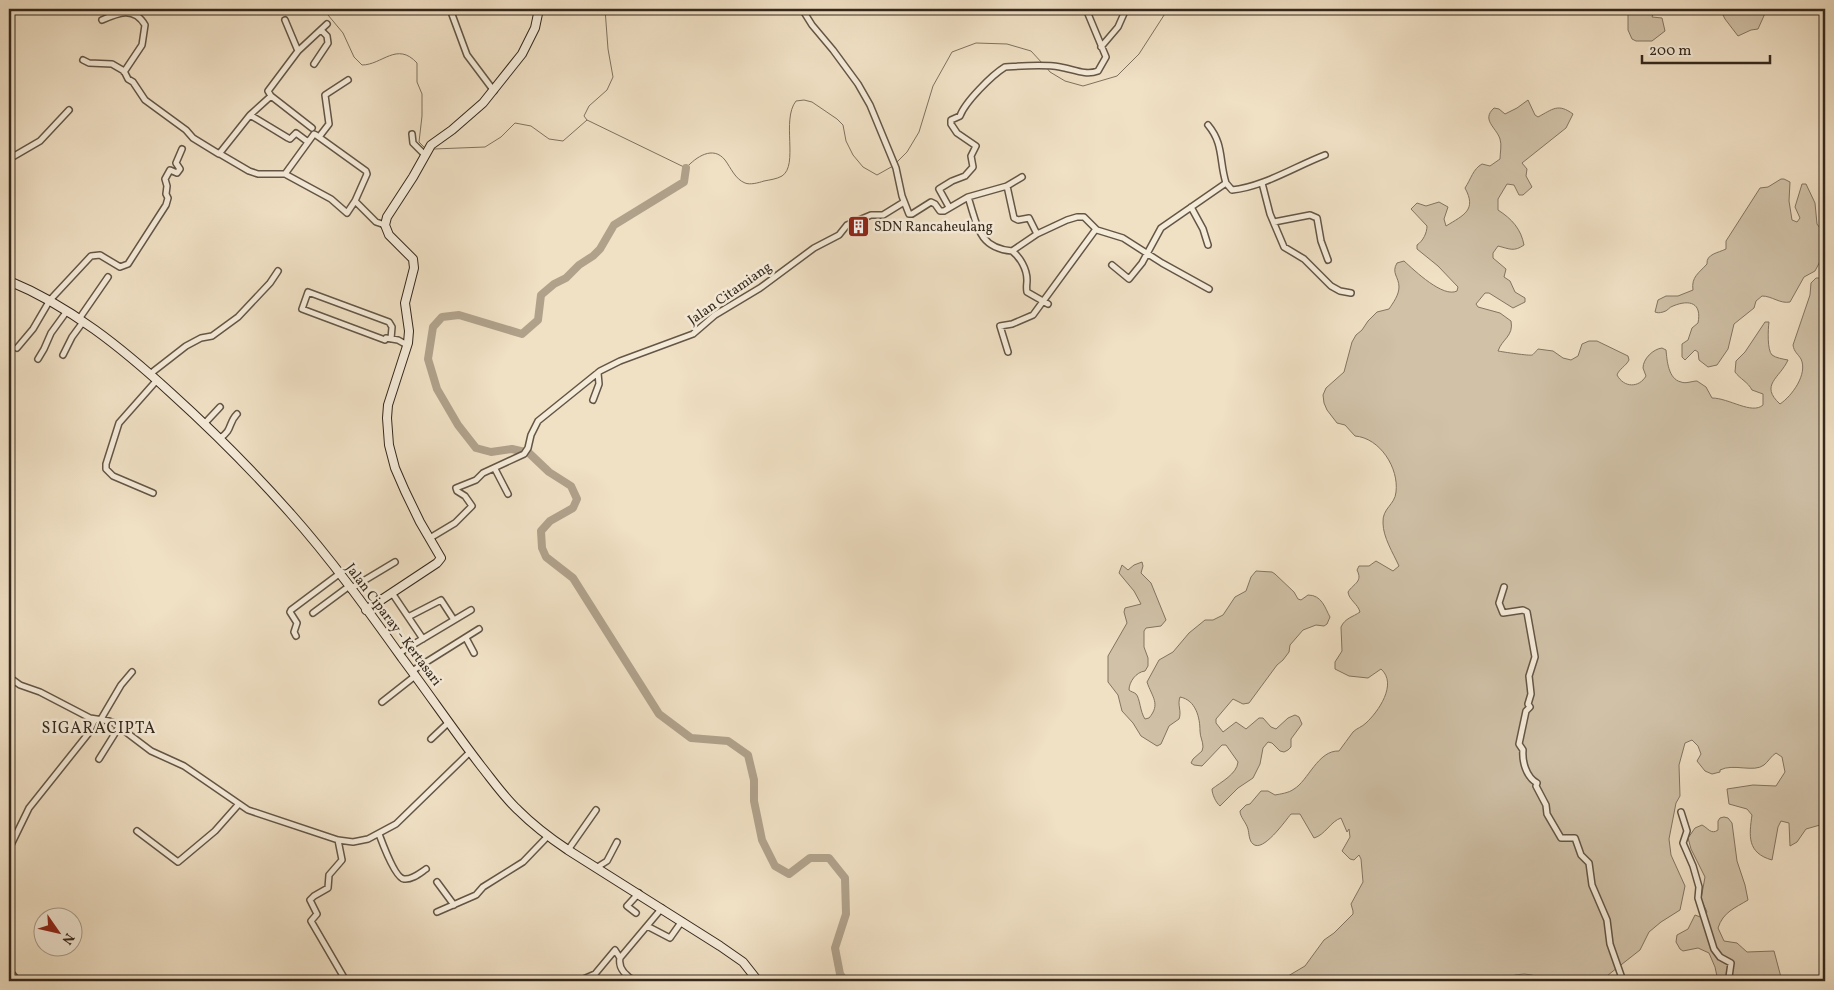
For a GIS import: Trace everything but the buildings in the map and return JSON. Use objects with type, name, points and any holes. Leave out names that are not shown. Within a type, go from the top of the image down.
[{"type":"main road","points":[[366,610],[439,561],[441,556],[420,522],[405,491],[395,468],[389,445],[388,405],[408,345],[409,331],[405,303],[414,261],[389,235],[385,225],[431,145],[452,130],[494,91],[530,40],[539,9]]},
{"type":"main road","name":"Jalan Ciparay - Kertasari","points":[[9,281],[50,300],[111,341],[220,438],[291,514],[339,574],[470,752],[505,796],[548,836],[596,868],[683,920],[743,962],[758,981]]},
{"type":"street","points":[[450,9],[467,55],[494,91]]},
{"type":"street","points":[[802,9],[812,25],[834,50],[870,105],[896,168],[904,202],[910,215],[932,202],[941,211],[968,197],[1007,186],[1022,177]]},
{"type":"street","points":[[949,207],[939,189],[965,176],[973,168],[971,156],[976,146],[957,133],[951,122],[960,116],[962,110],[982,87],[1005,67],[1060,66],[1076,72],[1096,73],[1100,70],[1106,60],[1086,9]]},
{"type":"street","points":[[1101,47],[1118,27],[1126,9]]},
{"type":"street","points":[[102,20],[127,12],[136,15],[146,25],[142,45],[124,72]]},
{"type":"street","points":[[285,20],[298,51]]},
{"type":"street","points":[[312,128],[270,96],[268,91],[298,51],[327,24]]},
{"type":"street","points":[[314,64],[328,43],[327,36],[321,30]]},
{"type":"street","points":[[83,60],[90,64],[112,64],[124,72],[128,79],[134,82],[145,100],[186,130],[193,138],[249,171],[258,174],[285,174],[330,199],[347,212],[355,201],[367,172],[314,134],[285,174]]},
{"type":"street","points":[[319,137],[330,124],[325,95],[348,80]]},
{"type":"street","points":[[220,154],[250,115],[270,96]]},
{"type":"street","points":[[9,159],[30,146],[39,143],[69,110]]},
{"type":"street","points":[[250,115],[288,138],[296,133],[308,142]]},
{"type":"street","points":[[1208,125],[1216,136],[1221,148],[1220,161],[1226,183],[1232,190],[1262,183],[1305,162],[1325,155]]},
{"type":"street","points":[[412,134],[413,143],[425,153]]},
{"type":"street","points":[[17,348],[33,329],[50,300],[94,255],[100,255],[120,267],[128,264],[166,205],[168,197],[166,194],[165,178],[170,170],[179,172],[181,168],[176,164],[175,158],[182,149]]},
{"type":"street","points":[[1112,265],[1129,279],[1135,274],[1161,228],[1226,183]]},
{"type":"street","points":[[1262,183],[1274,222],[1286,249],[1304,259],[1331,286],[1340,291],[1351,293]]},
{"type":"street","points":[[1007,186],[1014,218],[1018,220],[1029,218],[1037,234]]},
{"type":"street","points":[[968,197],[976,225],[983,238],[1002,250],[1012,251],[1037,234],[1077,217],[1084,217],[1096,229],[1123,238],[1147,254],[1209,289]]},
{"type":"street","points":[[355,201],[376,222],[385,225]]},
{"type":"street","name":"Jalan Citamiang","points":[[495,468],[524,454],[528,448],[531,435],[541,419],[598,373],[620,361],[693,334],[715,315],[760,288],[814,248],[839,235],[847,225],[871,215],[882,215],[904,202]]},
{"type":"street","points":[[1191,207],[1206,236],[1208,245]]},
{"type":"street","points":[[1274,222],[1310,215],[1318,218],[1321,241],[1328,260]]},
{"type":"street","points":[[1008,352],[1000,326],[1031,317],[1046,303],[1096,229]]},
{"type":"street","points":[[1012,251],[1025,268],[1027,292],[1046,303]]},
{"type":"street","points":[[150,374],[190,344],[201,338],[212,336],[238,317],[270,283],[278,271]]},
{"type":"street","points":[[63,355],[81,320],[108,277]]},
{"type":"street","points":[[391,339],[392,327],[389,322],[308,292],[302,309],[385,340],[386,338],[391,339],[408,345]]},
{"type":"street","points":[[38,359],[51,333],[67,311]]},
{"type":"street","points":[[593,400],[599,384],[598,373]]},
{"type":"street","points":[[153,493],[112,476],[106,469],[106,464],[119,423],[157,380]]},
{"type":"street","points":[[205,423],[220,407]]},
{"type":"street","points":[[220,438],[227,433],[233,418],[237,414]]},
{"type":"street","points":[[430,538],[455,523],[472,507],[467,498],[457,491],[456,488],[476,480],[482,474],[495,468],[508,494]]},
{"type":"street","points":[[313,613],[350,588],[395,562]]},
{"type":"street","points":[[296,636],[294,632],[297,623],[290,612],[291,610],[339,574]]},
{"type":"street","points":[[1504,587],[1499,603],[1503,613],[1523,610],[1528,612],[1535,657],[1529,676],[1531,694],[1528,704],[1530,707],[1526,711],[1519,744],[1523,750],[1522,761],[1533,780],[1537,783],[1536,786],[1546,805],[1547,814],[1561,838],[1575,838],[1582,855],[1589,863],[1592,885],[1607,920],[1610,944],[1622,981]]},
{"type":"street","points":[[392,593],[423,639]]},
{"type":"street","points":[[408,617],[440,600],[454,620]]},
{"type":"street","points":[[399,654],[471,610]]},
{"type":"street","points":[[382,702],[414,674],[479,629]]},
{"type":"street","points":[[466,638],[474,653]]},
{"type":"street","points":[[9,849],[29,808],[88,734],[121,684],[132,672]]},
{"type":"street","points":[[9,677],[20,685],[40,692],[71,709],[108,721],[119,727],[151,752],[184,766],[238,805],[248,810],[338,840],[360,842],[396,824],[470,752]]},
{"type":"street","points":[[431,739],[449,722]]},
{"type":"street","points":[[99,759],[119,727]]},
{"type":"street","points":[[137,831],[178,862],[215,831],[238,805]]},
{"type":"street","points":[[568,850],[596,810]]},
{"type":"street","points":[[1681,812],[1687,831],[1683,843],[1693,866],[1699,887],[1698,898],[1714,949],[1720,957],[1731,963],[1729,978],[1726,981]]},
{"type":"street","points":[[379,834],[386,852],[400,877],[405,879],[413,877],[426,869]]},
{"type":"street","points":[[437,912],[476,895],[483,887],[522,862],[548,836]]},
{"type":"street","points":[[338,840],[342,860],[329,875],[327,889],[310,900],[317,914],[311,922],[346,981]]},
{"type":"street","points":[[596,868],[607,861],[617,842]]},
{"type":"street","points":[[437,882],[454,905]]},
{"type":"street","points":[[636,913],[628,906],[638,893]]},
{"type":"street","points":[[620,958],[662,908]]},
{"type":"street","points":[[647,926],[670,938],[683,920]]},
{"type":"street","points":[[579,981],[594,974],[614,950],[620,958],[619,961],[623,972],[635,981]]},
{"type":"street","points":[[9,970],[18,981]]},
{"type":"shaded area","points":[[1628,9],[1655,9],[1652,17],[1662,18],[1665,31],[1652,41],[1636,41],[1632,39],[1628,30]]},
{"type":"shaded area","points":[[1720,9],[1767,9],[1758,29],[1738,36]]},
{"type":"shaded area","points":[[1528,100],[1535,115],[1538,117],[1556,108],[1573,114],[1566,128],[1522,163],[1527,169],[1526,176],[1532,187],[1523,195],[1519,195],[1514,185],[1507,184],[1498,199],[1498,210],[1515,225],[1521,234],[1524,245],[1515,249],[1498,246],[1493,253],[1493,258],[1506,269],[1504,277],[1510,281],[1515,292],[1525,298],[1525,302],[1513,308],[1489,293],[1485,293],[1476,304],[1478,307],[1500,313],[1511,321],[1511,330],[1498,351],[1533,355],[1538,349],[1553,351],[1563,358],[1571,360],[1578,356],[1582,344],[1589,341],[1597,341],[1628,356],[1629,360],[1617,375],[1627,384],[1632,385],[1643,380],[1646,376],[1643,368],[1645,361],[1652,352],[1662,348],[1666,350],[1669,369],[1677,380],[1685,383],[1697,381],[1706,387],[1712,398],[1758,408],[1763,405],[1763,394],[1752,390],[1735,372],[1736,361],[1745,352],[1765,322],[1769,322],[1768,339],[1770,352],[1775,357],[1788,360],[1771,386],[1771,392],[1780,404],[1794,390],[1801,378],[1803,365],[1793,345],[1810,295],[1811,283],[1816,278],[1820,278],[1823,283],[1826,298],[1823,320],[1825,321],[1825,850],[1820,825],[1806,829],[1797,842],[1790,846],[1789,823],[1781,821],[1778,827],[1772,860],[1758,853],[1750,837],[1752,815],[1747,809],[1729,804],[1727,789],[1753,785],[1776,786],[1785,772],[1782,757],[1776,753],[1760,767],[1731,767],[1712,774],[1705,771],[1697,761],[1701,754],[1698,746],[1692,740],[1685,743],[1679,765],[1680,796],[1676,803],[1669,839],[1671,855],[1685,886],[1680,910],[1649,932],[1640,950],[1603,979],[1588,978],[1583,981],[1545,981],[1532,975],[1524,974],[1515,975],[1501,981],[1284,981],[1288,976],[1305,966],[1324,940],[1353,914],[1351,904],[1363,882],[1361,859],[1359,855],[1354,860],[1350,859],[1342,851],[1350,837],[1349,829],[1347,832],[1341,818],[1314,838],[1300,814],[1291,814],[1268,840],[1257,846],[1253,844],[1249,837],[1248,829],[1240,811],[1250,804],[1261,791],[1268,791],[1275,795],[1294,789],[1319,760],[1325,755],[1339,751],[1353,732],[1366,723],[1381,705],[1388,682],[1386,675],[1381,669],[1368,678],[1349,676],[1335,669],[1335,662],[1342,651],[1341,627],[1347,620],[1360,612],[1348,592],[1358,580],[1359,574],[1357,570],[1359,566],[1369,566],[1376,561],[1393,571],[1399,566],[1386,539],[1383,528],[1384,514],[1396,492],[1396,483],[1391,464],[1380,448],[1364,438],[1355,436],[1345,425],[1337,423],[1327,410],[1323,395],[1326,388],[1344,372],[1352,342],[1356,335],[1377,312],[1389,309],[1396,299],[1399,287],[1395,272],[1397,263],[1404,261],[1429,282],[1444,291],[1457,291],[1458,287],[1438,266],[1417,249],[1417,245],[1425,234],[1427,226],[1411,209],[1417,203],[1426,206],[1439,202],[1448,207],[1444,219],[1446,226],[1463,215],[1467,211],[1470,202],[1465,188],[1474,171],[1482,164],[1490,166],[1500,159],[1501,141],[1489,120],[1490,112],[1494,108],[1499,109],[1505,114]]},
{"type":"shaded area","points":[[1781,179],[1790,182],[1789,201],[1792,220],[1797,222],[1800,218],[1795,207],[1802,184],[1806,184],[1815,203],[1817,224],[1825,235],[1825,252],[1815,271],[1804,277],[1790,302],[1762,296],[1756,301],[1754,308],[1734,324],[1728,349],[1717,365],[1708,367],[1699,360],[1698,352],[1695,350],[1685,360],[1682,357],[1682,344],[1688,340],[1692,328],[1698,323],[1698,311],[1693,304],[1685,303],[1660,313],[1655,312],[1658,300],[1666,296],[1678,296],[1693,290],[1693,282],[1696,276],[1707,264],[1710,256],[1726,249],[1726,241],[1760,188],[1768,187]]},
{"type":"shaded area","points":[[1142,562],[1141,573],[1151,583],[1166,620],[1161,626],[1146,628],[1144,631],[1144,647],[1148,658],[1148,666],[1145,671],[1139,673],[1134,678],[1129,687],[1129,690],[1137,696],[1145,719],[1149,718],[1153,713],[1155,704],[1147,682],[1159,660],[1173,652],[1189,633],[1205,620],[1213,620],[1223,615],[1235,597],[1246,591],[1251,577],[1256,571],[1272,572],[1275,574],[1294,592],[1298,599],[1301,600],[1308,595],[1317,597],[1330,617],[1324,626],[1316,625],[1303,630],[1290,645],[1289,652],[1249,703],[1243,704],[1233,699],[1216,719],[1216,723],[1223,732],[1236,722],[1246,729],[1259,718],[1263,718],[1271,727],[1276,729],[1288,718],[1295,715],[1299,717],[1302,724],[1291,739],[1291,747],[1288,750],[1280,751],[1272,743],[1268,742],[1263,748],[1260,764],[1253,778],[1238,788],[1220,806],[1214,798],[1212,789],[1232,774],[1238,762],[1226,745],[1222,745],[1202,766],[1191,763],[1202,751],[1203,743],[1198,715],[1190,702],[1180,697],[1179,719],[1169,726],[1161,744],[1157,746],[1141,736],[1122,711],[1118,695],[1108,682],[1108,656],[1127,623],[1124,612],[1125,608],[1141,604],[1134,591],[1119,573],[1122,565],[1128,570]]},
{"type":"shaded area","points":[[1724,817],[1728,818],[1732,823],[1737,861],[1748,900],[1726,914],[1718,928],[1724,941],[1737,943],[1747,952],[1774,951],[1782,981],[1718,981],[1709,953],[1698,948],[1683,951],[1676,942],[1677,935],[1688,929],[1695,915],[1703,918],[1707,912],[1701,899],[1705,877],[1691,849],[1688,838],[1695,828],[1702,825],[1711,831],[1718,830],[1718,821]]},
{"type":"waterway","points":[[323,9],[343,33],[354,57],[362,65],[396,54],[403,54],[417,63],[417,82],[422,94],[419,142],[425,148]]},
{"type":"waterway","points":[[587,120],[584,116],[589,106],[607,90],[613,77],[608,49],[605,9]]},
{"type":"waterway","points":[[1046,67],[1050,72],[1065,81],[1083,86],[1117,76],[1139,54],[1168,9]]},
{"type":"waterway","points":[[896,163],[907,152],[919,132],[933,86],[952,52],[976,43],[1007,44],[1031,51],[1043,64]]},
{"type":"waterway","points":[[434,149],[485,147],[501,137],[515,123],[531,126],[549,139],[563,141],[587,120],[686,168],[705,154],[715,153],[725,160],[736,176],[747,184],[780,177],[787,170],[790,152],[789,130],[792,109],[796,101],[804,100],[812,102],[843,125],[846,141],[853,155],[863,167],[877,175],[893,166]]},
{"type":"waterway","points":[[686,168],[684,182],[614,225],[600,249],[593,256],[541,295],[538,320],[522,334],[459,315],[442,317],[433,327],[428,359],[437,389],[458,425],[476,448],[491,452],[512,449],[529,453],[549,472],[571,486],[577,499],[573,508],[550,521],[541,531],[542,548],[546,557],[573,578],[659,714],[691,738],[728,741],[748,755],[754,780],[754,801],[762,840],[775,866],[789,874],[810,858],[829,858],[845,878],[846,914],[835,948],[840,974],[845,981]]},
{"type":"place","name":"SDN Rancaheulang","points":[[858,227]]},
{"type":"district","name":"SIGARACIPTA","points":[[99,729]]}]
